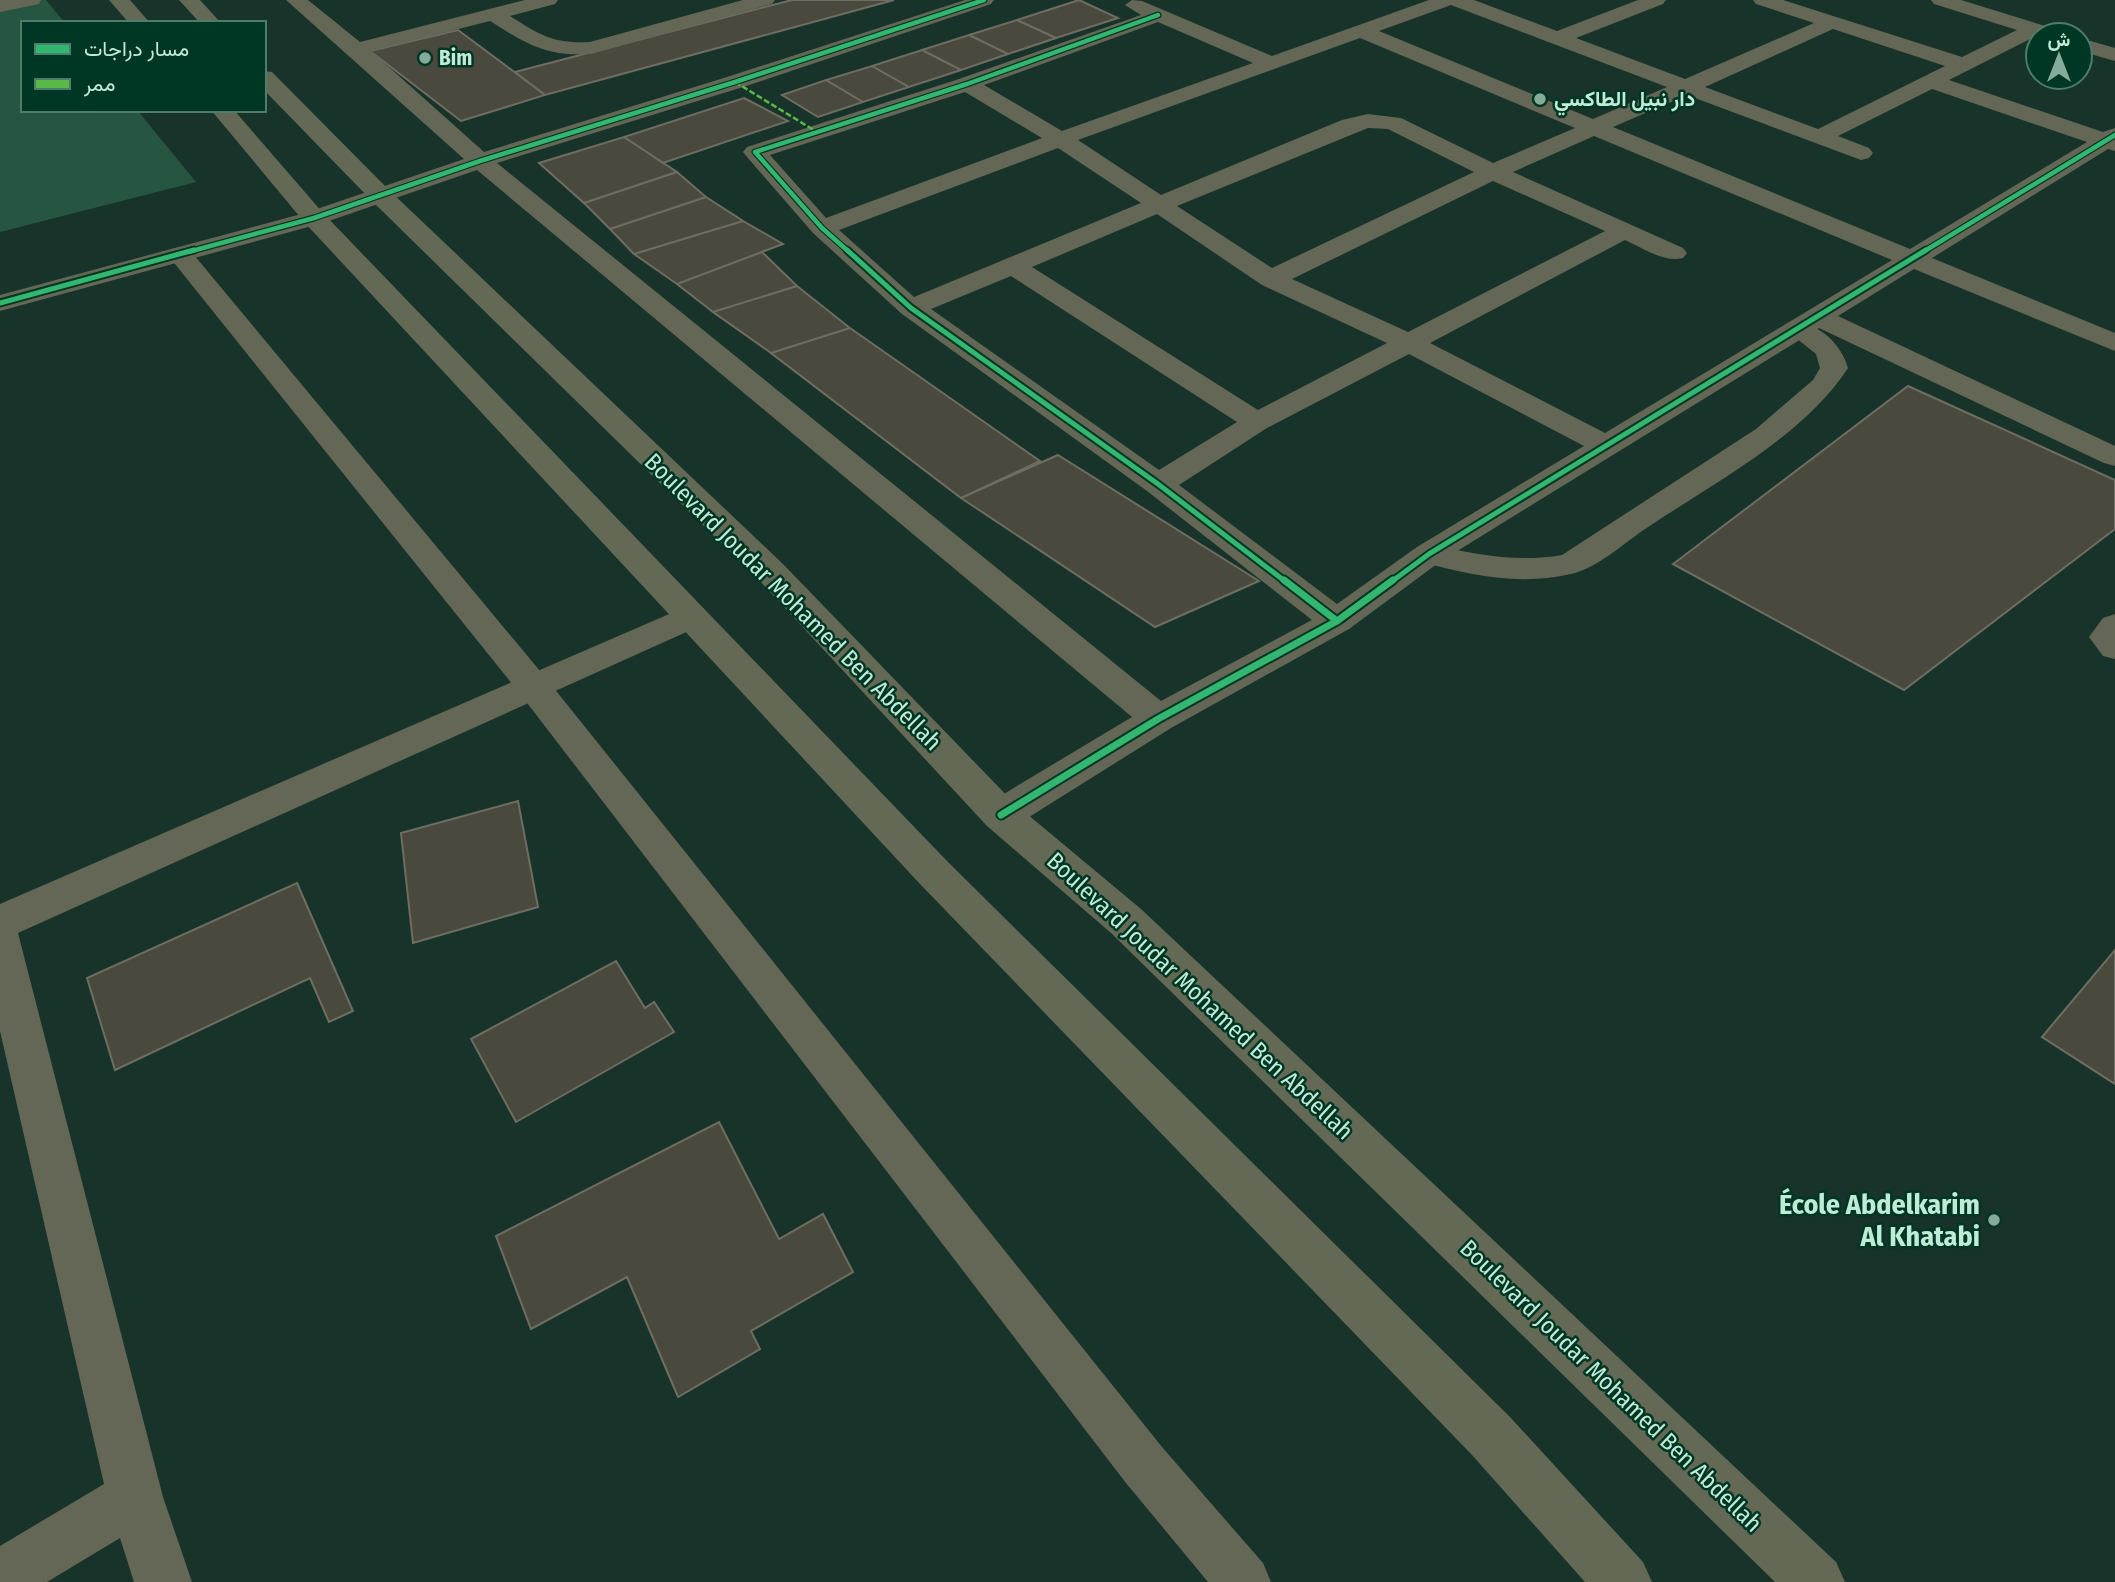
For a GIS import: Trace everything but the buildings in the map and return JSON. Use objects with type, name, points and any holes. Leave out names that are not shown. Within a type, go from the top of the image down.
[{"type":"main road","points":[[119,0],[138,21]]},
{"type":"main road","points":[[189,0],[209,21]]},
{"type":"main road","name":"Boulevard Joudar Mohamed Ben Abdellah","points":[[266,79],[381,196],[771,572],[1001,815],[1126,921],[1816,1582]]},
{"type":"main road","points":[[224,112],[314,218],[690,617],[934,873],[1491,1436],[1623,1582]]},
{"type":"street","points":[[356,49],[548,0]]},
{"type":"street","points":[[495,15],[547,48],[564,50],[591,48],[765,0]]},
{"type":"street","points":[[0,303],[314,218],[480,161],[735,82],[984,0]]},
{"type":"street","points":[[1124,0],[1271,63]]},
{"type":"street","points":[[822,228],[1447,0]]},
{"type":"street","points":[[1456,0],[1861,153]]},
{"type":"street","points":[[1558,38],[1656,0]]},
{"type":"street","points":[[1763,0],[1964,65]]},
{"type":"street","points":[[1941,0],[2024,26]]},
{"type":"street","points":[[309,3],[480,161],[1158,719]]},
{"type":"street","points":[[1158,15],[967,84],[755,152],[822,228],[911,308],[1158,484],[1337,621]]},
{"type":"street","points":[[1271,279],[1493,172],[1831,23]]},
{"type":"street","points":[[1360,31],[2115,343]]},
{"type":"street","points":[[1819,137],[1964,65],[2024,40]]},
{"type":"street","points":[[2094,48],[2115,55]]},
{"type":"street","points":[[1933,82],[2112,140]]},
{"type":"street","points":[[967,84],[1060,139],[1271,279],[1409,343],[1606,446]]},
{"type":"street","points":[[911,308],[1350,125],[1368,121],[1393,124],[1674,253]]},
{"type":"street","points":[[1001,815],[1158,719],[1337,621],[1429,554],[2112,140]]},
{"type":"street","points":[[1158,484],[1257,422],[1624,231]]},
{"type":"street","points":[[1013,266],[1257,422]]},
{"type":"street","points":[[1808,323],[2115,457]]},
{"type":"street","points":[[0,922],[690,617]]},
{"type":"street","points":[[2115,626],[2106,636],[2115,647]]},
{"type":"street","points":[[0,939],[135,1497],[163,1582]]},
{"type":"street","points":[[0,1578],[135,1497]]},
{"type":"lane","points":[[0,6],[32,0]]},
{"type":"lane","points":[[180,254],[533,686],[1135,1454],[1244,1582]]},
{"type":"lane","points":[[1429,554],[1493,569],[1537,571],[1571,564],[1766,435],[1823,385],[1834,368],[1832,355],[1808,323]]},
{"type":"green space","points":[[0,0],[46,0],[63,21],[21,21],[21,112],[139,112],[196,182],[0,232]]},
{"type":"marked path","points":[[735,82],[817,132]]},
{"type":"cycle path","points":[[0,303],[314,218],[480,161],[735,82],[984,0]]},
{"type":"cycle path","points":[[1158,15],[967,84],[755,152],[822,228],[911,308],[1158,484],[1337,621]]},
{"type":"cycle path","points":[[1001,815],[1158,719],[1337,621],[1429,554],[2115,135]]},
{"type":"place","name":"Bim","points":[[425,58]]},
{"type":"place","name":"دار نبيل الطاكسي","points":[[1540,99]]},
{"type":"place","name":"École Abdelkarim Al Khatabi","points":[[1994,1220]]}]
